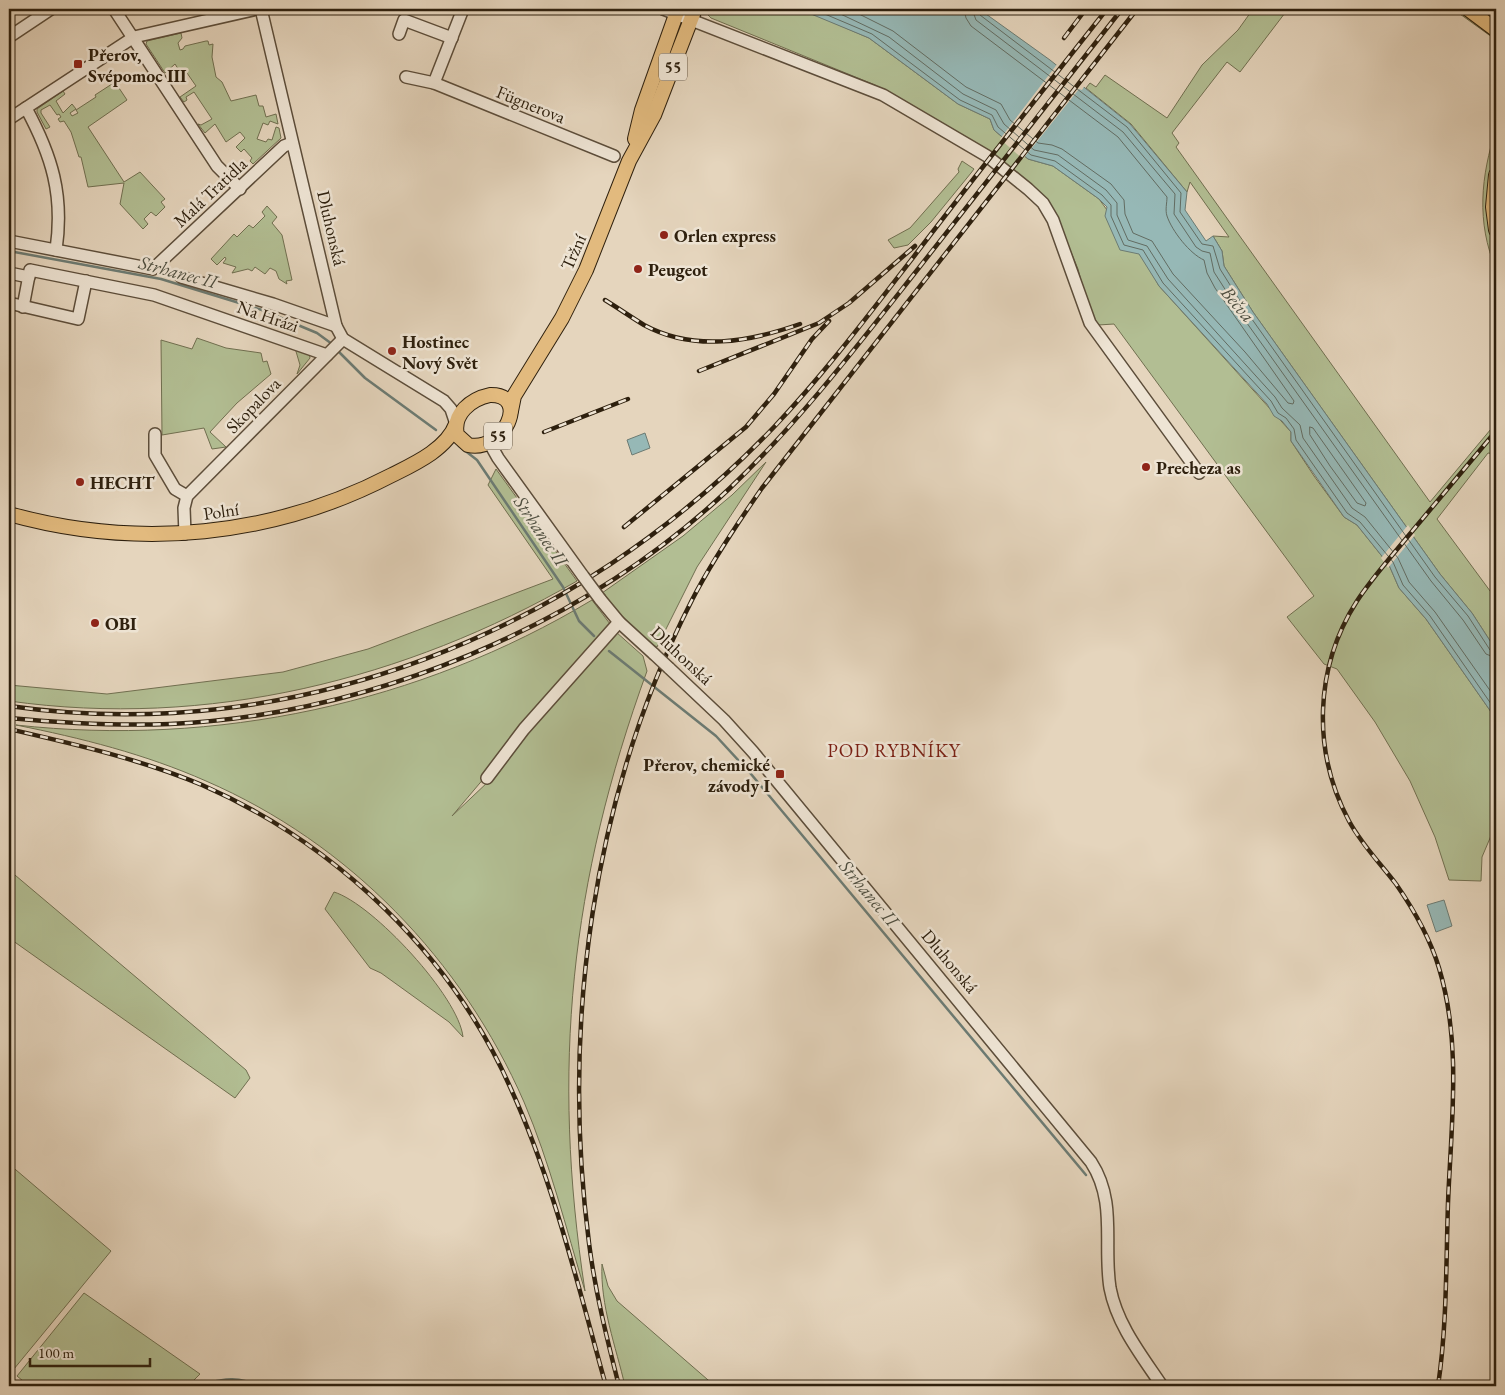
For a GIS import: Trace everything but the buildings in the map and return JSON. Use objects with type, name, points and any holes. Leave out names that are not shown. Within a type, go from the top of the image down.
[{"type":"main road","points":[[1468,9],[1496,30]]},
{"type":"main road","name":"Tržní","points":[[511,411],[514,396],[573,298],[600,236],[629,161],[642,110],[677,11]]},
{"type":"main road","name":"Tržní","points":[[629,161],[654,114],[693,14]]},
{"type":"main road","points":[[1496,175],[1494,207],[1496,230]]},
{"type":"main road","name":"Tržní","points":[[490,395],[506,387],[540,352]]},
{"type":"main road","name":"55","points":[[490,395],[503,398],[511,411],[508,425],[500,435],[489,442],[479,445],[468,445],[457,435],[456,424],[468,405],[490,395]]},
{"type":"main road","name":"Polní","points":[[9,514],[56,526],[109,533],[185,534],[246,526],[318,508],[371,486],[441,446],[456,424]]},
{"type":"main road","name":"Polní","points":[[425,456],[454,446],[468,445]]},
{"type":"street","points":[[9,37],[51,9]]},
{"type":"street","points":[[114,9],[217,166],[240,189]]},
{"type":"street","points":[[9,119],[134,37],[235,11],[257,9]]},
{"type":"street","name":"Dluhonská","points":[[261,9],[336,326],[343,339]]},
{"type":"street","points":[[434,83],[463,9]]},
{"type":"street","points":[[663,9],[693,14],[883,95],[986,156],[1028,189],[1043,204],[1053,220],[1090,323],[1199,473]]},
{"type":"street","points":[[399,34],[404,20],[452,38]]},
{"type":"street","name":"Fügnerova","points":[[406,77],[434,83],[614,156]]},
{"type":"street","points":[[9,241],[56,250],[58,188],[46,148],[26,108]]},
{"type":"street","name":"Malá Tratidla","points":[[56,250],[153,269],[284,146],[292,143]]},
{"type":"street","name":"Na Hrázi","points":[[9,273],[29,277],[30,270],[154,295],[327,355]]},
{"type":"street","points":[[23,307],[29,277]]},
{"type":"street","name":"Na Hrázi","points":[[181,277],[273,304],[336,326]]},
{"type":"street","points":[[9,304],[78,319],[86,282]]},
{"type":"street","points":[[343,339],[444,401],[455,405],[468,405]]},
{"type":"street","name":"Skopalova","points":[[187,496],[343,339]]},
{"type":"street","points":[[444,401],[451,409],[456,424]]},
{"type":"street","points":[[155,434],[155,455],[175,489],[187,496],[184,508],[185,534]]},
{"type":"street","name":"Dluhonská","points":[[489,442],[498,458],[600,599],[620,622],[724,720],[753,752],[1091,1162],[1100,1178],[1108,1205],[1109,1275],[1113,1300],[1127,1332],[1162,1386]]},
{"type":"street","points":[[487,778],[524,729],[620,622]]},
{"type":"green space","points":[[702,9],[799,9],[869,38],[958,104],[990,119],[994,130],[1028,159],[1053,166],[1099,199],[1148,266],[1159,286],[1291,432],[1291,441],[1314,476],[1344,517],[1357,525],[1389,565],[1399,588],[1426,619],[1496,719],[1496,824],[1482,857],[1481,881],[1449,880],[1435,837],[1410,781],[1375,722],[1337,669],[1324,664],[1287,617],[1314,596],[1114,324],[1098,325],[1087,304],[1078,269],[1059,223],[966,137],[875,85],[711,18]]},
{"type":"green space","points":[[1253,9],[1288,9],[1240,72],[1227,62],[1172,133],[1179,143],[1176,147],[1430,502],[1496,423],[1496,454],[1488,453],[1437,519],[1496,599],[1496,650],[1472,613],[1440,574],[1253,312],[1224,266],[1222,251],[1213,236],[1229,237],[1190,182],[1187,192],[1131,124],[1086,88],[1090,83],[1096,87],[1105,75],[1167,118],[1202,65],[1238,30]]},
{"type":"green space","points":[[1453,9],[1489,9],[1496,14],[1496,40]]},
{"type":"green space","points":[[181,33],[182,38],[178,43],[180,50],[185,46],[206,41],[208,41],[209,45],[213,44],[212,57],[216,77],[222,82],[231,101],[256,95],[259,106],[263,106],[266,117],[276,114],[278,124],[270,121],[268,125],[263,123],[257,139],[266,142],[268,139],[272,140],[276,127],[279,128],[281,138],[253,164],[250,161],[252,158],[244,149],[241,152],[236,147],[245,138],[240,132],[226,142],[215,124],[205,133],[198,124],[201,125],[212,119],[194,92],[186,97],[187,100],[184,102],[180,97],[196,86],[187,73],[182,75],[175,64],[165,73],[146,44],[147,41]]},
{"type":"green space","points":[[115,82],[127,100],[88,127],[124,182],[140,172],[165,199],[161,202],[165,207],[156,216],[151,212],[144,219],[148,224],[143,229],[120,204],[124,183],[88,187],[81,157],[79,157],[71,132],[64,121],[60,122],[58,119],[61,117],[59,114],[57,115],[50,105],[41,110],[50,127],[46,129],[37,112],[37,109],[63,91],[65,94],[56,101],[63,113],[72,104],[76,109],[70,113],[72,116],[78,113],[76,110]]},
{"type":"green space","points":[[1496,129],[1496,269],[1485,234],[1483,199],[1487,164]]},
{"type":"green space","points":[[962,161],[974,169],[971,173],[931,222],[908,245],[894,248],[888,240],[910,228],[959,172],[958,169]]},
{"type":"green space","points":[[267,206],[277,217],[272,223],[282,235],[292,280],[286,281],[287,284],[279,279],[276,271],[270,268],[265,274],[255,267],[252,271],[248,269],[232,273],[236,267],[223,263],[226,259],[225,257],[217,265],[211,259],[234,234],[237,237],[249,225],[253,228],[265,216],[262,212]]},
{"type":"green space","points":[[197,338],[226,348],[261,353],[263,362],[267,361],[271,374],[237,403],[210,432],[226,447],[212,449],[204,428],[162,435],[161,340],[192,349]]},
{"type":"green space","points":[[295,348],[309,353],[310,358],[297,374],[300,365]]},
{"type":"green space","points":[[766,462],[697,567],[657,647],[642,638],[627,624],[602,593],[683,536],[732,495]]},
{"type":"green space","points":[[496,469],[577,581],[511,616],[444,645],[374,670],[303,689],[231,701],[158,708],[83,708],[9,701],[9,685],[107,694],[283,672],[368,649],[553,579],[488,485]]},
{"type":"green space","points":[[592,600],[616,632],[643,656],[647,671],[621,749],[600,826],[585,902],[574,977],[569,1053],[570,1130],[575,1209],[585,1291],[542,1148],[524,1102],[498,1050],[468,1001],[434,954],[395,911],[353,872],[307,837],[258,807],[206,781],[136,755],[65,735],[16,725],[91,730],[166,729],[241,723],[314,710],[386,691],[457,666],[526,636]],"holes":[[[485,777],[490,780],[452,816]]]},
{"type":"green space","points":[[9,870],[246,1070],[250,1078],[235,1098],[9,938]]},
{"type":"green space","points":[[334,892],[351,900],[370,914],[412,954],[447,999],[458,1020],[463,1037],[449,1022],[381,973],[370,968],[325,909]]},
{"type":"green space","points":[[9,1164],[111,1251],[9,1375]]},
{"type":"green space","points":[[602,1264],[608,1286],[617,1301],[715,1386],[625,1386],[603,1295]]},
{"type":"green space","points":[[84,1293],[200,1374],[192,1382],[175,1386],[29,1386],[17,1376]]},
{"type":"water","name":"Bečva","points":[[799,9],[979,9],[1050,60],[1130,124],[1187,192],[1185,210],[1206,241],[1213,236],[1222,251],[1224,266],[1253,312],[1440,574],[1472,613],[1496,650],[1496,719],[1426,619],[1399,588],[1389,565],[1357,525],[1344,517],[1291,441],[1291,432],[1282,421],[1274,416],[1267,404],[1159,286],[1139,254],[1120,250],[1105,216],[1107,207],[1099,199],[1053,166],[1028,159],[994,130],[990,119],[958,104],[869,38]]},
{"type":"water","points":[[645,433],[650,448],[632,455],[627,440]]},
{"type":"water","points":[[1444,900],[1452,926],[1436,932],[1427,905]]},
{"type":"pier","points":[[1058,63],[1085,85],[1082,90],[1079,89],[1023,159],[1000,139]]},
{"type":"pier","points":[[1408,525],[1415,535],[1388,568],[1381,558]]},
{"type":"waterway","name":"Strhanec II","points":[[9,251],[161,279],[262,310],[317,333],[332,344]]},
{"type":"waterway","name":"Strhanec II","points":[[339,352],[365,378],[436,430]]},
{"type":"waterway","name":"Strhanec II","points":[[459,446],[477,460],[563,587],[579,621],[594,636]]},
{"type":"waterway","name":"Strhanec II","points":[[609,651],[716,736],[751,774],[1086,1175]]},
{"type":"waterway","points":[[193,1386],[233,1379],[249,1382],[256,1386]]},
{"type":"railway","points":[[1064,38],[1086,9]]},
{"type":"railway","points":[[9,706],[116,714],[221,709],[325,690],[425,659],[521,617],[612,563],[696,500],[774,427],[793,406],[864,321],[1107,9]]},
{"type":"railway","points":[[9,718],[90,724],[170,724],[246,717],[321,703],[397,682],[471,654],[542,621],[609,582],[673,537],[730,488],[780,436],[828,382],[873,326],[1122,9]]},
{"type":"railway","points":[[619,1386],[595,1279],[589,1243],[581,1161],[579,1079],[583,996],[593,914],[608,832],[630,753],[658,675],[700,585],[725,543],[762,488],[1137,9]]},
{"type":"railway","points":[[699,371],[819,323],[849,303],[915,246]]},
{"type":"railway","points":[[605,300],[644,325],[682,339],[702,341],[741,339],[761,336],[800,324]]},
{"type":"railway","points":[[624,527],[746,427],[774,394],[812,339],[829,321]]},
{"type":"railway","points":[[544,432],[628,399]]},
{"type":"railway","points":[[1438,1386],[1445,1318],[1448,1203],[1453,1114],[1451,1026],[1439,968],[1421,924],[1396,884],[1354,830],[1337,794],[1329,767],[1324,739],[1323,710],[1332,654],[1343,627],[1357,601],[1382,568],[1496,431]]},
{"type":"railway","points":[[9,729],[82,746],[155,767],[202,785],[252,810],[299,839],[344,872],[385,909],[423,949],[457,993],[486,1040],[511,1089],[553,1198],[606,1386]]},
{"type":"place","name":"Přerov, Svépomoc III","points":[[78,64]]},
{"type":"place","name":"Orlen express","points":[[664,235]]},
{"type":"place","name":"Peugeot","points":[[638,269]]},
{"type":"place","name":"Hostinec Nový Svět","points":[[392,351]]},
{"type":"place","name":"Precheza as","points":[[1146,467]]},
{"type":"place","name":"HECHT","points":[[80,482]]},
{"type":"place","name":"OBI","points":[[95,623]]},
{"type":"place","name":"Přerov, chemické závody I","points":[[780,774]]},
{"type":"district","name":"POD RYBNÍKY","points":[[894,750]]}]
